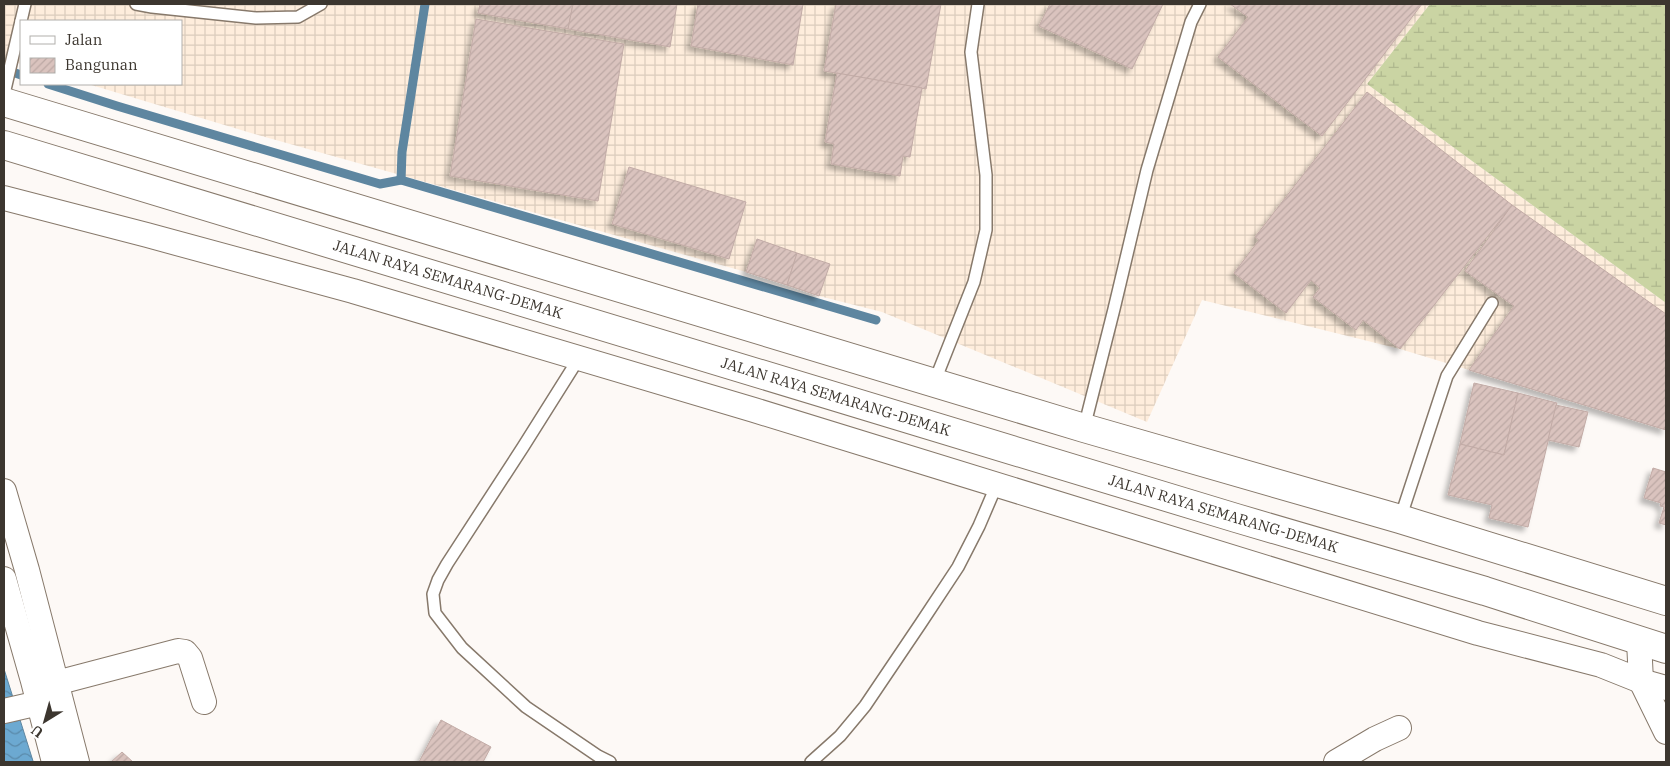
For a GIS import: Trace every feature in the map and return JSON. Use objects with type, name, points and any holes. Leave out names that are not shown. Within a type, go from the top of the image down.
[{"type":"highway","points":[[4,102],[934,383],[1400,520],[1666,601]]},
{"type":"highway","name":"JALAN RAYA SEMARANG-DEMAK","points":[[4,144],[1236,518],[1485,591],[1666,649]]},
{"type":"highway","points":[[1485,591],[1496,550]]},
{"type":"street","points":[[4,198],[344,288],[997,484],[1478,633],[1602,665],[1641,681],[1666,688]]},
{"type":"street","points":[[4,491],[27,570],[77,762]]},
{"type":"street","points":[[4,579],[22,707],[54,762]]},
{"type":"street","points":[[1638,641],[1641,681],[1666,732]]},
{"type":"street","points":[[56,683],[178,652],[185,652],[190,658],[204,702]]},
{"type":"street","points":[[1336,762],[1375,739],[1399,728]]},
{"type":"lane","points":[[21,20],[26,4]]},
{"type":"lane","points":[[136,4],[264,18],[298,17],[320,4]]},
{"type":"lane","points":[[934,383],[974,282],[986,230],[986,175],[971,52],[978,4]]},
{"type":"lane","points":[[1084,428],[1147,170],[1192,22],[1200,4]]},
{"type":"lane","points":[[4,94],[20,25]]},
{"type":"lane","points":[[1400,520],[1448,376],[1492,304]]},
{"type":"lane","points":[[579,358],[524,447],[442,572],[433,594],[435,613],[462,648],[526,707],[598,756],[610,762]]},
{"type":"lane","points":[[811,762],[840,736],[865,706],[921,623],[958,567],[979,526],[997,484]]},
{"type":"shaded area","points":[[4,4],[1430,4],[1367,84],[1666,303],[1666,430],[1400,349],[1202,300],[1147,422],[882,312],[819,296],[746,272],[258,135],[91,85],[182,85],[182,20],[20,20],[20,64],[4,58]]},
{"type":"green space","points":[[1430,4],[1666,4],[1666,303],[1367,84]]},
{"type":"water","points":[[4,669],[33,761],[33,762],[4,762]]},
{"type":"building","points":[[480,4],[573,4],[568,29],[478,13]]},
{"type":"building","points":[[573,4],[677,4],[670,47],[568,29]]},
{"type":"building","points":[[698,4],[803,4],[793,65],[691,46]]},
{"type":"building","points":[[836,4],[941,4],[926,89],[824,71]]},
{"type":"building","points":[[1050,4],[1163,4],[1132,69],[1039,26]]},
{"type":"building","points":[[1230,4],[1422,4],[1322,136],[1218,57],[1248,17]]},
{"type":"building","points":[[476,19],[624,44],[598,201],[450,176]]},
{"type":"building","points":[[837,73],[922,88],[910,157],[903,156],[900,176],[831,164],[834,144],[825,142]]},
{"type":"building","points":[[1367,92],[1512,205],[1400,349],[1363,320],[1356,330],[1313,297],[1320,288],[1311,280],[1286,313],[1234,273],[1259,240],[1255,237]]},
{"type":"building","points":[[629,167],[746,202],[729,259],[612,224]]},
{"type":"building","points":[[1512,205],[1666,314],[1666,430],[1469,370],[1514,306],[1465,271]]},
{"type":"building","points":[[757,239],[797,253],[787,285],[746,272]]},
{"type":"building","points":[[797,253],[830,264],[819,296],[787,285]]},
{"type":"building","points":[[1474,383],[1518,393],[1504,455],[1460,444]]},
{"type":"building","points":[[1518,393],[1557,403],[1528,527],[1489,518],[1492,505],[1448,495],[1460,444],[1504,455]]},
{"type":"building","points":[[1556,405],[1588,412],[1579,447],[1548,440]]},
{"type":"building","points":[[1653,468],[1666,472],[1666,525],[1659,523],[1664,507],[1660,506],[1661,503],[1644,498]]},
{"type":"building","points":[[441,720],[491,747],[483,762],[419,762]]},
{"type":"building","points":[[122,752],[133,762],[111,762]]},
{"type":"waterway","points":[[401,180],[402,152],[425,4]]},
{"type":"waterway","points":[[4,69],[20,75]]},
{"type":"waterway","points":[[51,85],[380,184],[401,180],[876,320]]}]
